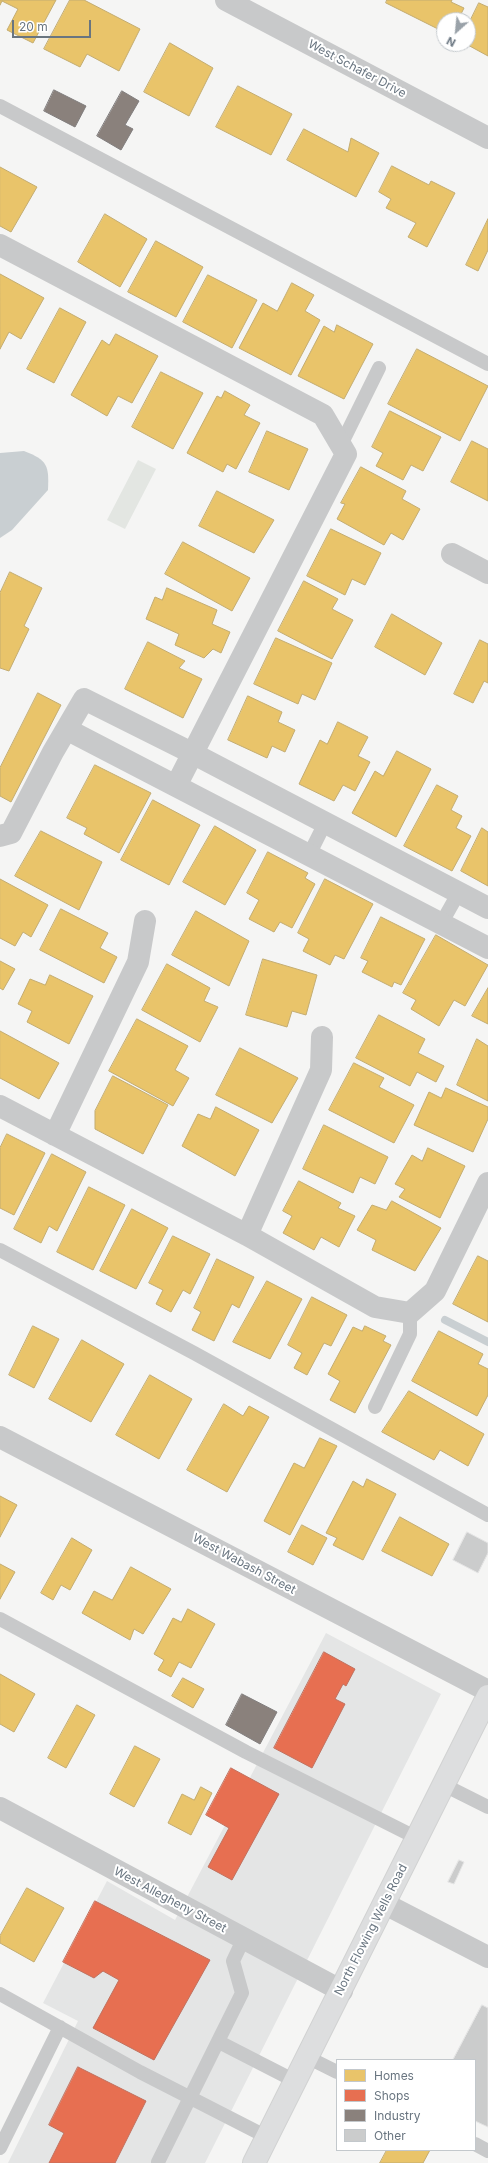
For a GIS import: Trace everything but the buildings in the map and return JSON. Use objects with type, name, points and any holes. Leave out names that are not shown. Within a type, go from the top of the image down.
[{"type":"main road","name":"North Flowing Wells Road","points":[[254,2163],[342,1991],[488,1696]]},
{"type":"street","name":"West Schafer Drive","points":[[226,0],[488,138]]},
{"type":"street","points":[[0,245],[323,415],[346,454],[176,786]]},
{"type":"street","points":[[452,554],[488,574]]},
{"type":"street","points":[[0,836],[11,833],[53,752],[68,730],[84,699],[192,753],[488,908]]},
{"type":"street","points":[[68,730],[488,948]]},
{"type":"street","points":[[55,1135],[138,962],[145,922]]},
{"type":"street","points":[[248,1235],[321,1070],[322,1036]]},
{"type":"street","points":[[0,1106],[248,1235],[375,1307],[410,1313],[435,1291],[488,1183]]},
{"type":"street","name":"West Wabash Street","points":[[0,1437],[488,1691]]},
{"type":"street","name":"West Allegheny Street","points":[[0,1808],[243,1940],[342,1991]]},
{"type":"street","points":[[385,1904],[488,1958]]},
{"type":"lane","points":[[0,106],[488,364]]},
{"type":"lane","points":[[341,445],[379,368]]},
{"type":"lane","points":[[309,855],[326,823]]},
{"type":"lane","points":[[441,924],[458,892]]},
{"type":"lane","points":[[0,1250],[194,1353],[488,1515]]},
{"type":"lane","points":[[375,1407],[410,1334],[410,1313]]},
{"type":"lane","points":[[0,1619],[246,1752],[417,1838]]},
{"type":"lane","points":[[444,1785],[488,1807]]},
{"type":"lane","points":[[159,2163],[242,1993],[233,1961],[243,1940]]},
{"type":"lane","points":[[0,1994],[190,2098],[266,2137]]},
{"type":"lane","points":[[0,2148],[60,2028]]},
{"type":"lane","points":[[219,2042],[295,2082]]},
{"type":"lane","points":[[307,2057],[336,2072]]},
{"type":"lane","points":[[476,2145],[488,2151]]},
{"type":"shaded area","points":[[24,451],[38,458],[45,465],[48,475],[48,490],[12,530],[0,538],[0,453]]},
{"type":"shaded area","points":[[138,460],[156,469],[125,529],[107,520]]},
{"type":"shaded area","points":[[326,1633],[441,1694],[205,2163],[8,2163],[78,2021],[43,2003],[107,1881],[175,1920]]},
{"type":"waterway","points":[[445,1320],[488,1342]]}]
